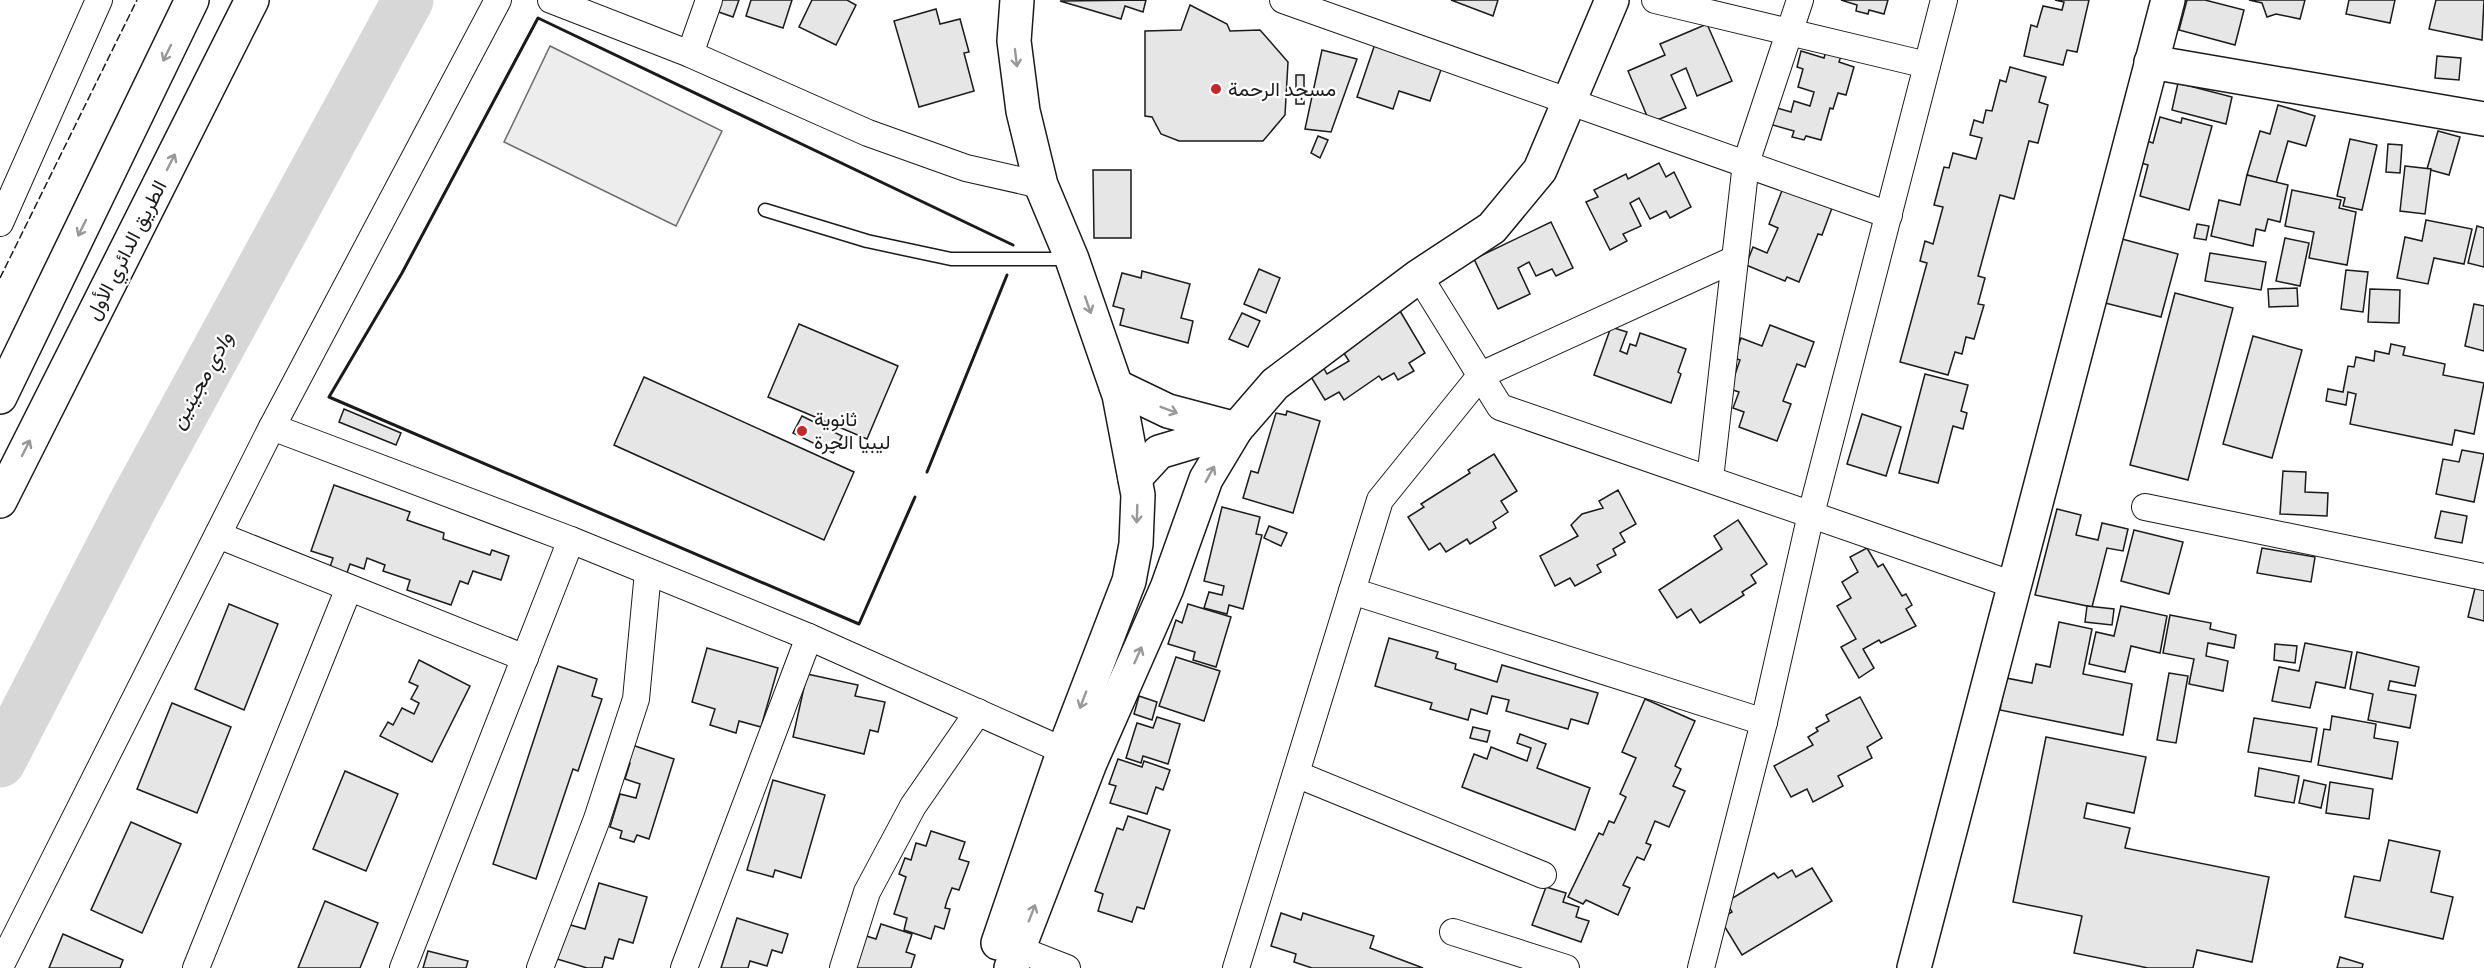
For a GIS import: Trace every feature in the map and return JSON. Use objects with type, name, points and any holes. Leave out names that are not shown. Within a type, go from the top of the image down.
[{"type":"main road","points":[[0,397],[192,0]]},
{"type":"main road","name":"الطريق الدائري الأول","points":[[0,501],[252,0]]},
{"type":"main road","points":[[1004,957],[1077,756],[1129,581],[1136,544],[1138,495],[1116,386],[1072,259],[1041,185],[1023,111],[1014,41],[1017,0]]},
{"type":"main road","points":[[1077,756],[1167,588],[1206,479],[1236,429],[1275,384],[1419,276],[1492,228],[1540,170],[1612,0]]},
{"type":"main road","points":[[1914,968],[2168,0]]},
{"type":"main road","points":[[2151,62],[2484,119]]},
{"type":"main road","points":[[1116,386],[1168,411],[1236,429]]},
{"type":"main road","points":[[1134,478],[1160,452],[1236,429]]},
{"type":"street","points":[[0,223],[99,0]]},
{"type":"street","points":[[0,967],[272,427],[498,0]]},
{"type":"street","points":[[550,0],[690,54],[868,133],[966,168],[1041,185]]},
{"type":"street","points":[[690,54],[709,0]]},
{"type":"street","points":[[1283,0],[1888,215]]},
{"type":"street","points":[[1655,0],[1928,65]]},
{"type":"street","points":[[1710,479],[1746,164],[1800,0]]},
{"type":"street","points":[[1701,968],[1764,722],[1811,514],[1944,0]]},
{"type":"street","points":[[1236,968],[1380,500],[1481,375],[1735,258]]},
{"type":"street","points":[[1419,276],[1500,407],[2014,585]]},
{"type":"street","points":[[272,427],[570,540],[809,637],[1077,756]]},
{"type":"street","points":[[2145,507],[2484,577]]},
{"type":"street","points":[[218,535],[525,658]]},
{"type":"street","points":[[403,968],[570,540]]},
{"type":"street","points":[[540,968],[597,819],[636,699],[648,572]]},
{"type":"street","points":[[196,968],[349,588]]},
{"type":"street","points":[[1352,591],[1764,722]]},
{"type":"street","points":[[684,968],[809,637]]},
{"type":"street","points":[[843,968],[872,882],[913,806],[978,712]]},
{"type":"street","points":[[1296,774],[1544,875]]},
{"type":"street","points":[[1453,932],[1566,968]]},
{"type":"street","points":[[1004,957],[1067,968]]},
{"type":"lane","points":[[765,210],[867,242],[951,260],[1072,259]]},
{"type":"shaded area","points":[[550,46],[722,131],[676,226],[504,142]]},
{"type":"building","points":[[717,0],[739,0],[733,17],[713,10]]},
{"type":"building","points":[[751,0],[792,0],[783,28],[746,16]]},
{"type":"building","points":[[812,0],[847,0],[856,5],[836,45],[799,27]]},
{"type":"building","points":[[1146,0],[1143,12],[1125,6],[1121,19],[1060,1]]},
{"type":"building","points":[[1451,0],[1498,0],[1493,16]]},
{"type":"building","points":[[1841,0],[1888,0],[1884,14],[1869,10],[1868,14],[1856,11],[1857,5]]},
{"type":"building","points":[[2055,0],[2089,0],[2077,52],[2067,50],[2063,65],[2024,56],[2031,25],[2037,27],[2043,6],[2062,10],[2064,2]]},
{"type":"building","points":[[2187,0],[2205,0],[2244,10],[2235,45],[2179,30]]},
{"type":"building","points":[[2249,0],[2305,0],[2300,19],[2276,14],[2267,17],[2262,3]]},
{"type":"building","points":[[2349,0],[2395,0],[2390,23],[2346,14]]},
{"type":"building","points":[[2436,0],[2484,0],[2482,40],[2429,29]]},
{"type":"building","name":"مسجد الرحمة","points":[[1190,5],[1227,24],[1230,31],[1260,30],[1288,62],[1285,115],[1263,141],[1179,141],[1161,134],[1152,117],[1145,116],[1145,31],[1181,30]]},
{"type":"building","points":[[936,9],[940,24],[960,19],[969,52],[964,53],[974,91],[919,107],[894,21]]},
{"type":"building","points":[[1707,24],[1732,81],[1697,96],[1686,68],[1671,75],[1686,108],[1650,123],[1628,71],[1665,55],[1660,44]]},
{"type":"building","points":[[1376,41],[1443,64],[1430,101],[1399,91],[1393,109],[1357,97]]},
{"type":"building","points":[[1322,50],[1357,59],[1331,132],[1305,129]]},
{"type":"building","points":[[1801,51],[1824,58],[1826,51],[1841,56],[1839,62],[1854,67],[1846,95],[1838,93],[1833,109],[1830,108],[1821,140],[1806,136],[1804,140],[1792,137],[1794,131],[1769,124],[1774,107],[1791,112],[1794,101],[1810,106],[1814,92],[1798,87],[1803,69],[1797,67]]},
{"type":"building","points":[[2437,56],[2461,58],[2459,80],[2435,78]]},
{"type":"building","points":[[2010,67],[2046,77],[2039,102],[2048,105],[2038,143],[2029,141],[2014,199],[2000,195],[1978,276],[1985,278],[1978,304],[1984,305],[1974,339],[1966,337],[1962,354],[1955,352],[1948,375],[1900,362],[1927,263],[1920,261],[1925,241],[1933,244],[1943,207],[1934,205],[1944,167],[1949,168],[1953,153],[1976,159],[1982,138],[1970,135],[1974,120],[1983,123],[1986,110],[1992,111],[2000,80],[2006,82]]},
{"type":"building","points":[[1296,75],[1304,75],[1304,104],[1296,104]]},
{"type":"building","points":[[2178,83],[2232,97],[2226,124],[2172,110]]},
{"type":"building","points":[[2278,105],[2315,116],[2306,146],[2288,141],[2276,183],[2247,175],[2260,131],[2270,134]]},
{"type":"building","points":[[2160,117],[2181,123],[2182,118],[2212,126],[2189,210],[2140,196],[2148,165],[2138,162],[2144,140],[2153,143]]},
{"type":"building","points":[[2438,131],[2460,137],[2449,175],[2427,169]]},
{"type":"building","points":[[1318,136],[1328,140],[1320,158],[1311,153]]},
{"type":"building","points":[[2350,139],[2377,145],[2362,210],[2343,206],[2345,198],[2337,196]]},
{"type":"building","points":[[2388,144],[2402,145],[2400,173],[2386,172]]},
{"type":"building","points":[[1659,163],[1666,177],[1674,172],[1691,207],[1670,218],[1666,211],[1650,219],[1639,198],[1630,203],[1641,226],[1623,234],[1627,241],[1610,250],[1586,202],[1598,197],[1594,190],[1626,174],[1628,179]]},
{"type":"building","points":[[2405,166],[2431,169],[2425,214],[2400,211]]},
{"type":"building","points":[[1093,170],[1131,170],[1131,238],[1094,238]]},
{"type":"building","points":[[2247,175],[2288,185],[2280,222],[2268,219],[2265,231],[2256,229],[2253,246],[2211,236],[2219,200],[2240,205]]},
{"type":"building","points":[[1783,188],[1832,208],[1822,235],[1818,234],[1799,282],[1787,277],[1785,281],[1746,265],[1753,247],[1767,253],[1778,228],[1769,224]]},
{"type":"building","points":[[2292,190],[2341,200],[2339,208],[2356,212],[2347,265],[2309,258],[2314,232],[2285,226]]},
{"type":"building","points":[[2426,220],[2472,229],[2464,264],[2434,258],[2428,284],[2397,278],[2405,237],[2422,241]]},
{"type":"building","points":[[1551,222],[1573,268],[1556,276],[1552,269],[1536,276],[1529,262],[1518,268],[1530,294],[1498,309],[1474,259]]},
{"type":"building","points":[[2197,224],[2209,226],[2206,240],[2194,238]]},
{"type":"building","points":[[2477,226],[2484,228],[2484,267],[2468,263]]},
{"type":"building","points":[[2285,238],[2309,243],[2300,286],[2276,281]]},
{"type":"building","points":[[2122,239],[2178,254],[2161,317],[2105,303]]},
{"type":"building","points":[[2210,253],[2266,262],[2261,290],[2205,281]]},
{"type":"building","points":[[1259,269],[1280,278],[1266,313],[1244,304]]},
{"type":"building","points":[[2346,270],[2368,272],[2363,312],[2341,309]]},
{"type":"building","points":[[1142,271],[1190,284],[1181,318],[1193,321],[1188,343],[1120,325],[1124,309],[1113,306],[1122,273],[1141,278]]},
{"type":"building","points":[[2297,288],[2298,306],[2269,307],[2268,289]]},
{"type":"building","points":[[2370,289],[2400,290],[2399,323],[2368,322]]},
{"type":"building","points":[[2175,293],[2233,308],[2188,480],[2130,465]]},
{"type":"building","points":[[2474,304],[2484,306],[2484,351],[2465,346]]},
{"type":"building","points":[[1400,311],[1425,353],[1409,363],[1414,371],[1398,380],[1394,373],[1382,380],[1379,376],[1344,400],[1339,392],[1325,400],[1305,367],[1318,358],[1327,374],[1349,361],[1340,347]]},
{"type":"building","points":[[1242,313],[1260,321],[1248,347],[1229,339]]},
{"type":"building","points":[[799,324],[898,366],[867,439],[768,397]]},
{"type":"building","points":[[1770,325],[1814,342],[1805,367],[1797,364],[1783,401],[1791,404],[1777,441],[1739,427],[1744,412],[1733,408],[1739,392],[1730,389],[1740,360],[1734,358],[1741,338],[1762,346]]},
{"type":"building","points":[[1611,327],[1627,332],[1620,351],[1627,354],[1630,344],[1636,346],[1640,333],[1686,349],[1678,372],[1681,374],[1671,403],[1594,375]]},
{"type":"building","points":[[2253,336],[2302,350],[2272,458],[2223,444]]},
{"type":"building","points":[[2391,344],[2405,347],[2403,355],[2445,364],[2443,375],[2484,383],[2474,434],[2455,430],[2452,445],[2350,424],[2356,394],[2348,392],[2346,405],[2326,401],[2328,389],[2343,392],[2348,366],[2354,367],[2356,357],[2374,361],[2375,351],[2389,354]]},
{"type":"building","points":[[1925,374],[1968,385],[1961,411],[1967,413],[1963,429],[1953,426],[1938,483],[1899,473]]},
{"type":"building","points":[[644,377],[854,472],[824,540],[614,445]]},
{"type":"building","points":[[344,409],[401,433],[396,445],[339,422]]},
{"type":"building","points":[[1287,411],[1320,421],[1293,513],[1243,498],[1251,471],[1258,473],[1276,413],[1286,415]]},
{"type":"building","points":[[1862,414],[1901,427],[1886,476],[1847,464]]},
{"type":"building","points":[[802,416],[842,436],[833,453],[793,433]]},
{"type":"building","points":[[2462,450],[2484,454],[2474,502],[2436,494],[2443,459],[2459,462]]},
{"type":"building","points":[[1494,454],[1517,491],[1501,501],[1508,512],[1493,522],[1496,528],[1470,544],[1467,539],[1446,552],[1440,543],[1429,550],[1408,517],[1424,507],[1421,504],[1470,473],[1468,470]]},
{"type":"building","points":[[2283,471],[2306,472],[2305,492],[2328,493],[2327,516],[2280,514]]},
{"type":"building","points":[[334,485],[410,512],[407,520],[444,533],[443,539],[490,555],[492,550],[509,556],[501,580],[473,571],[468,584],[460,581],[451,605],[407,590],[410,580],[383,571],[385,565],[367,558],[364,569],[350,564],[346,576],[329,570],[333,558],[311,551]]},
{"type":"building","points":[[1618,490],[1636,524],[1620,533],[1625,542],[1613,549],[1616,555],[1597,565],[1601,572],[1575,586],[1570,578],[1555,586],[1540,556],[1578,536],[1571,525],[1582,514],[1603,508],[1599,501]]},
{"type":"building","points":[[1222,507],[1260,517],[1256,534],[1262,535],[1243,609],[1229,605],[1227,614],[1204,608],[1209,592],[1222,595],[1224,586],[1204,581]]},
{"type":"building","points":[[2057,509],[2081,515],[2076,535],[2098,540],[2102,523],[2128,529],[2123,551],[2107,548],[2092,607],[2035,595]]},
{"type":"building","points":[[2441,511],[2467,516],[2462,543],[2435,538]]},
{"type":"building","points":[[1738,520],[1767,564],[1751,575],[1756,583],[1742,592],[1744,595],[1700,623],[1691,609],[1677,618],[1659,590],[1722,549],[1714,536]]},
{"type":"building","points":[[1269,526],[1287,533],[1281,546],[1264,538]]},
{"type":"building","points":[[2134,530],[2183,542],[2169,594],[2121,581]]},
{"type":"building","points":[[1867,548],[1878,567],[1883,564],[1902,596],[1906,594],[1912,605],[1906,609],[1916,626],[1881,643],[1879,640],[1863,649],[1874,668],[1859,678],[1841,647],[1856,639],[1837,606],[1851,598],[1842,582],[1858,572],[1850,557]]},
{"type":"building","points":[[2262,548],[2315,557],[2311,582],[2257,573]]},
{"type":"building","points":[[2476,584],[2484,586],[2484,621],[2468,617]]},
{"type":"building","points":[[229,604],[278,624],[244,710],[195,689]]},
{"type":"building","points":[[1188,604],[1231,617],[1216,667],[1193,660],[1195,652],[1168,644],[1176,620],[1182,623]]},
{"type":"building","points":[[2087,606],[2114,609],[2112,625],[2085,622]]},
{"type":"building","points":[[2121,606],[2167,616],[2160,653],[2131,646],[2125,672],[2089,664],[2096,632],[2114,636]]},
{"type":"building","points":[[2170,615],[2211,623],[2210,629],[2236,635],[2234,648],[2208,643],[2206,656],[2228,661],[2223,691],[2189,684],[2194,659],[2163,653]]},
{"type":"building","points":[[2059,622],[2092,629],[2083,674],[2132,684],[2123,735],[2000,710],[2006,678],[2032,683],[2036,664],[2050,667]]},
{"type":"building","points":[[1389,638],[1438,652],[1436,658],[1456,664],[1455,669],[1497,682],[1502,665],[1598,693],[1588,724],[1571,719],[1568,729],[1506,711],[1509,700],[1492,696],[1487,714],[1471,709],[1468,720],[1430,709],[1432,703],[1375,686]]},
{"type":"building","points":[[2305,643],[2352,652],[2345,688],[2316,682],[2310,708],[2272,701],[2279,667],[2299,671]]},
{"type":"building","points":[[2275,644],[2297,646],[2295,663],[2274,660]]},
{"type":"building","points":[[707,648],[778,668],[761,727],[739,721],[736,733],[710,725],[715,709],[692,702]]},
{"type":"building","points":[[2357,652],[2419,667],[2415,686],[2390,681],[2388,690],[2416,695],[2410,728],[2368,720],[2373,694],[2350,689]]},
{"type":"building","points":[[1176,657],[1220,671],[1204,721],[1159,706]]},
{"type":"building","points":[[419,660],[470,686],[432,762],[380,736],[388,722],[393,725],[402,708],[414,714],[419,703],[411,699],[418,686],[409,682]]},
{"type":"building","points":[[558,666],[597,679],[592,696],[602,699],[578,771],[573,769],[536,879],[493,864]]},
{"type":"building","points":[[2169,673],[2188,676],[2176,743],[2157,740]]},
{"type":"building","points":[[807,674],[858,685],[855,696],[885,702],[878,732],[870,730],[864,754],[793,737]]},
{"type":"building","points":[[1139,696],[1157,702],[1152,720],[1134,714]]},
{"type":"building","points":[[1860,697],[1882,738],[1867,747],[1872,758],[1838,776],[1843,786],[1813,802],[1807,789],[1791,797],[1774,766],[1813,745],[1808,737],[1818,731],[1816,728],[1829,721],[1826,715]]},
{"type":"building","points":[[1645,699],[1695,721],[1675,766],[1681,769],[1673,786],[1685,791],[1669,827],[1655,821],[1646,843],[1651,845],[1644,860],[1637,857],[1623,885],[1630,888],[1618,915],[1586,900],[1583,904],[1568,897],[1599,833],[1603,835],[1609,821],[1614,823],[1626,797],[1620,794],[1636,758],[1622,752]]},
{"type":"building","points":[[172,703],[231,727],[197,813],[137,789]]},
{"type":"building","points":[[2332,716],[2376,724],[2374,738],[2398,742],[2392,779],[2318,765],[2324,729],[2330,730]]},
{"type":"building","points":[[1157,717],[1180,724],[1168,764],[1143,756],[1141,763],[1126,758],[1137,723],[1153,728]]},
{"type":"building","points":[[2254,718],[2317,728],[2311,762],[2248,752]]},
{"type":"building","points":[[1473,727],[1490,731],[1487,742],[1470,738]]},
{"type":"building","points":[[1520,734],[1546,744],[1537,768],[1590,788],[1575,830],[1462,787],[1474,754],[1487,759],[1491,747],[1527,761],[1531,748],[1517,743]]},
{"type":"building","points":[[2046,737],[2146,757],[2134,813],[2087,803],[2084,818],[2130,828],[2125,848],[2269,877],[2252,962],[2197,950],[2193,968],[2148,968],[2074,953],[2082,916],[2013,902]]},
{"type":"building","points":[[626,743],[674,759],[649,839],[637,835],[634,842],[620,838],[622,831],[610,827],[620,794],[636,798],[640,784],[625,779],[630,763],[620,760]]},
{"type":"building","points":[[1118,759],[1142,767],[1144,761],[1170,770],[1163,790],[1156,787],[1147,814],[1110,803],[1116,786],[1109,784]]},
{"type":"building","points":[[2259,768],[2299,776],[2294,803],[2255,796]]},
{"type":"building","points":[[345,771],[398,794],[366,871],[313,849]]},
{"type":"building","points":[[773,780],[825,795],[801,878],[775,870],[773,877],[747,870]]},
{"type":"building","points":[[2304,780],[2326,785],[2321,808],[2299,803]]},
{"type":"building","points":[[2330,782],[2373,789],[2369,819],[2326,813]]},
{"type":"building","points":[[1128,816],[1170,830],[1144,909],[1137,907],[1132,922],[1098,911],[1103,894],[1095,891],[1117,828],[1123,830]]},
{"type":"building","points":[[131,822],[181,844],[142,933],[91,910]]},
{"type":"building","points":[[931,831],[965,842],[959,859],[969,862],[959,890],[952,888],[947,901],[945,908],[950,909],[944,929],[935,926],[931,939],[904,930],[907,918],[894,914],[906,877],[899,874],[905,858],[911,860],[916,843],[926,846]]},
{"type":"building","points":[[2389,840],[2440,851],[2431,892],[2453,897],[2443,939],[2345,917],[2354,876],[2380,881]]},
{"type":"building","points":[[1812,868],[1832,901],[1742,955],[1720,919],[1732,912],[1726,902],[1774,873],[1778,878],[1792,870],[1796,877]]},
{"type":"building","points":[[599,883],[647,897],[633,943],[619,939],[613,959],[605,957],[602,968],[587,968],[557,959],[567,924],[585,929]]},
{"type":"building","points":[[1546,887],[1566,893],[1563,902],[1579,907],[1576,917],[1589,921],[1581,942],[1532,925]]},
{"type":"building","points":[[325,901],[378,923],[360,968],[298,968]]},
{"type":"building","points":[[1281,913],[1301,920],[1303,913],[1374,936],[1370,948],[1423,968],[1312,968],[1294,962],[1296,954],[1271,946]]},
{"type":"building","points":[[737,918],[788,934],[782,953],[772,950],[767,966],[750,961],[748,968],[721,968]]},
{"type":"building","points":[[881,924],[912,934],[906,952],[915,955],[911,968],[852,968],[863,935],[876,939]]},
{"type":"building","points":[[63,934],[123,960],[120,968],[49,968]]},
{"type":"building","points":[[428,951],[468,961],[466,968],[423,968]]},
{"type":"building","points":[[2340,957],[2363,964],[2362,968],[2337,968]]},
{"type":"waterway","name":"وادي مجينين","points":[[0,762],[133,505],[408,0]]},
{"type":"fence","points":[[0,278],[137,0]]},
{"type":"wall","points":[[915,497],[859,624],[329,397],[402,273],[538,18],[1013,245]]},
{"type":"wall","points":[[927,472],[1007,275]]},
{"type":"place","name":"مسجد الرحمة","points":[[1216,89]]},
{"type":"place","name":"ثانوية ليبيا الحرة","points":[[802,431]]}]
